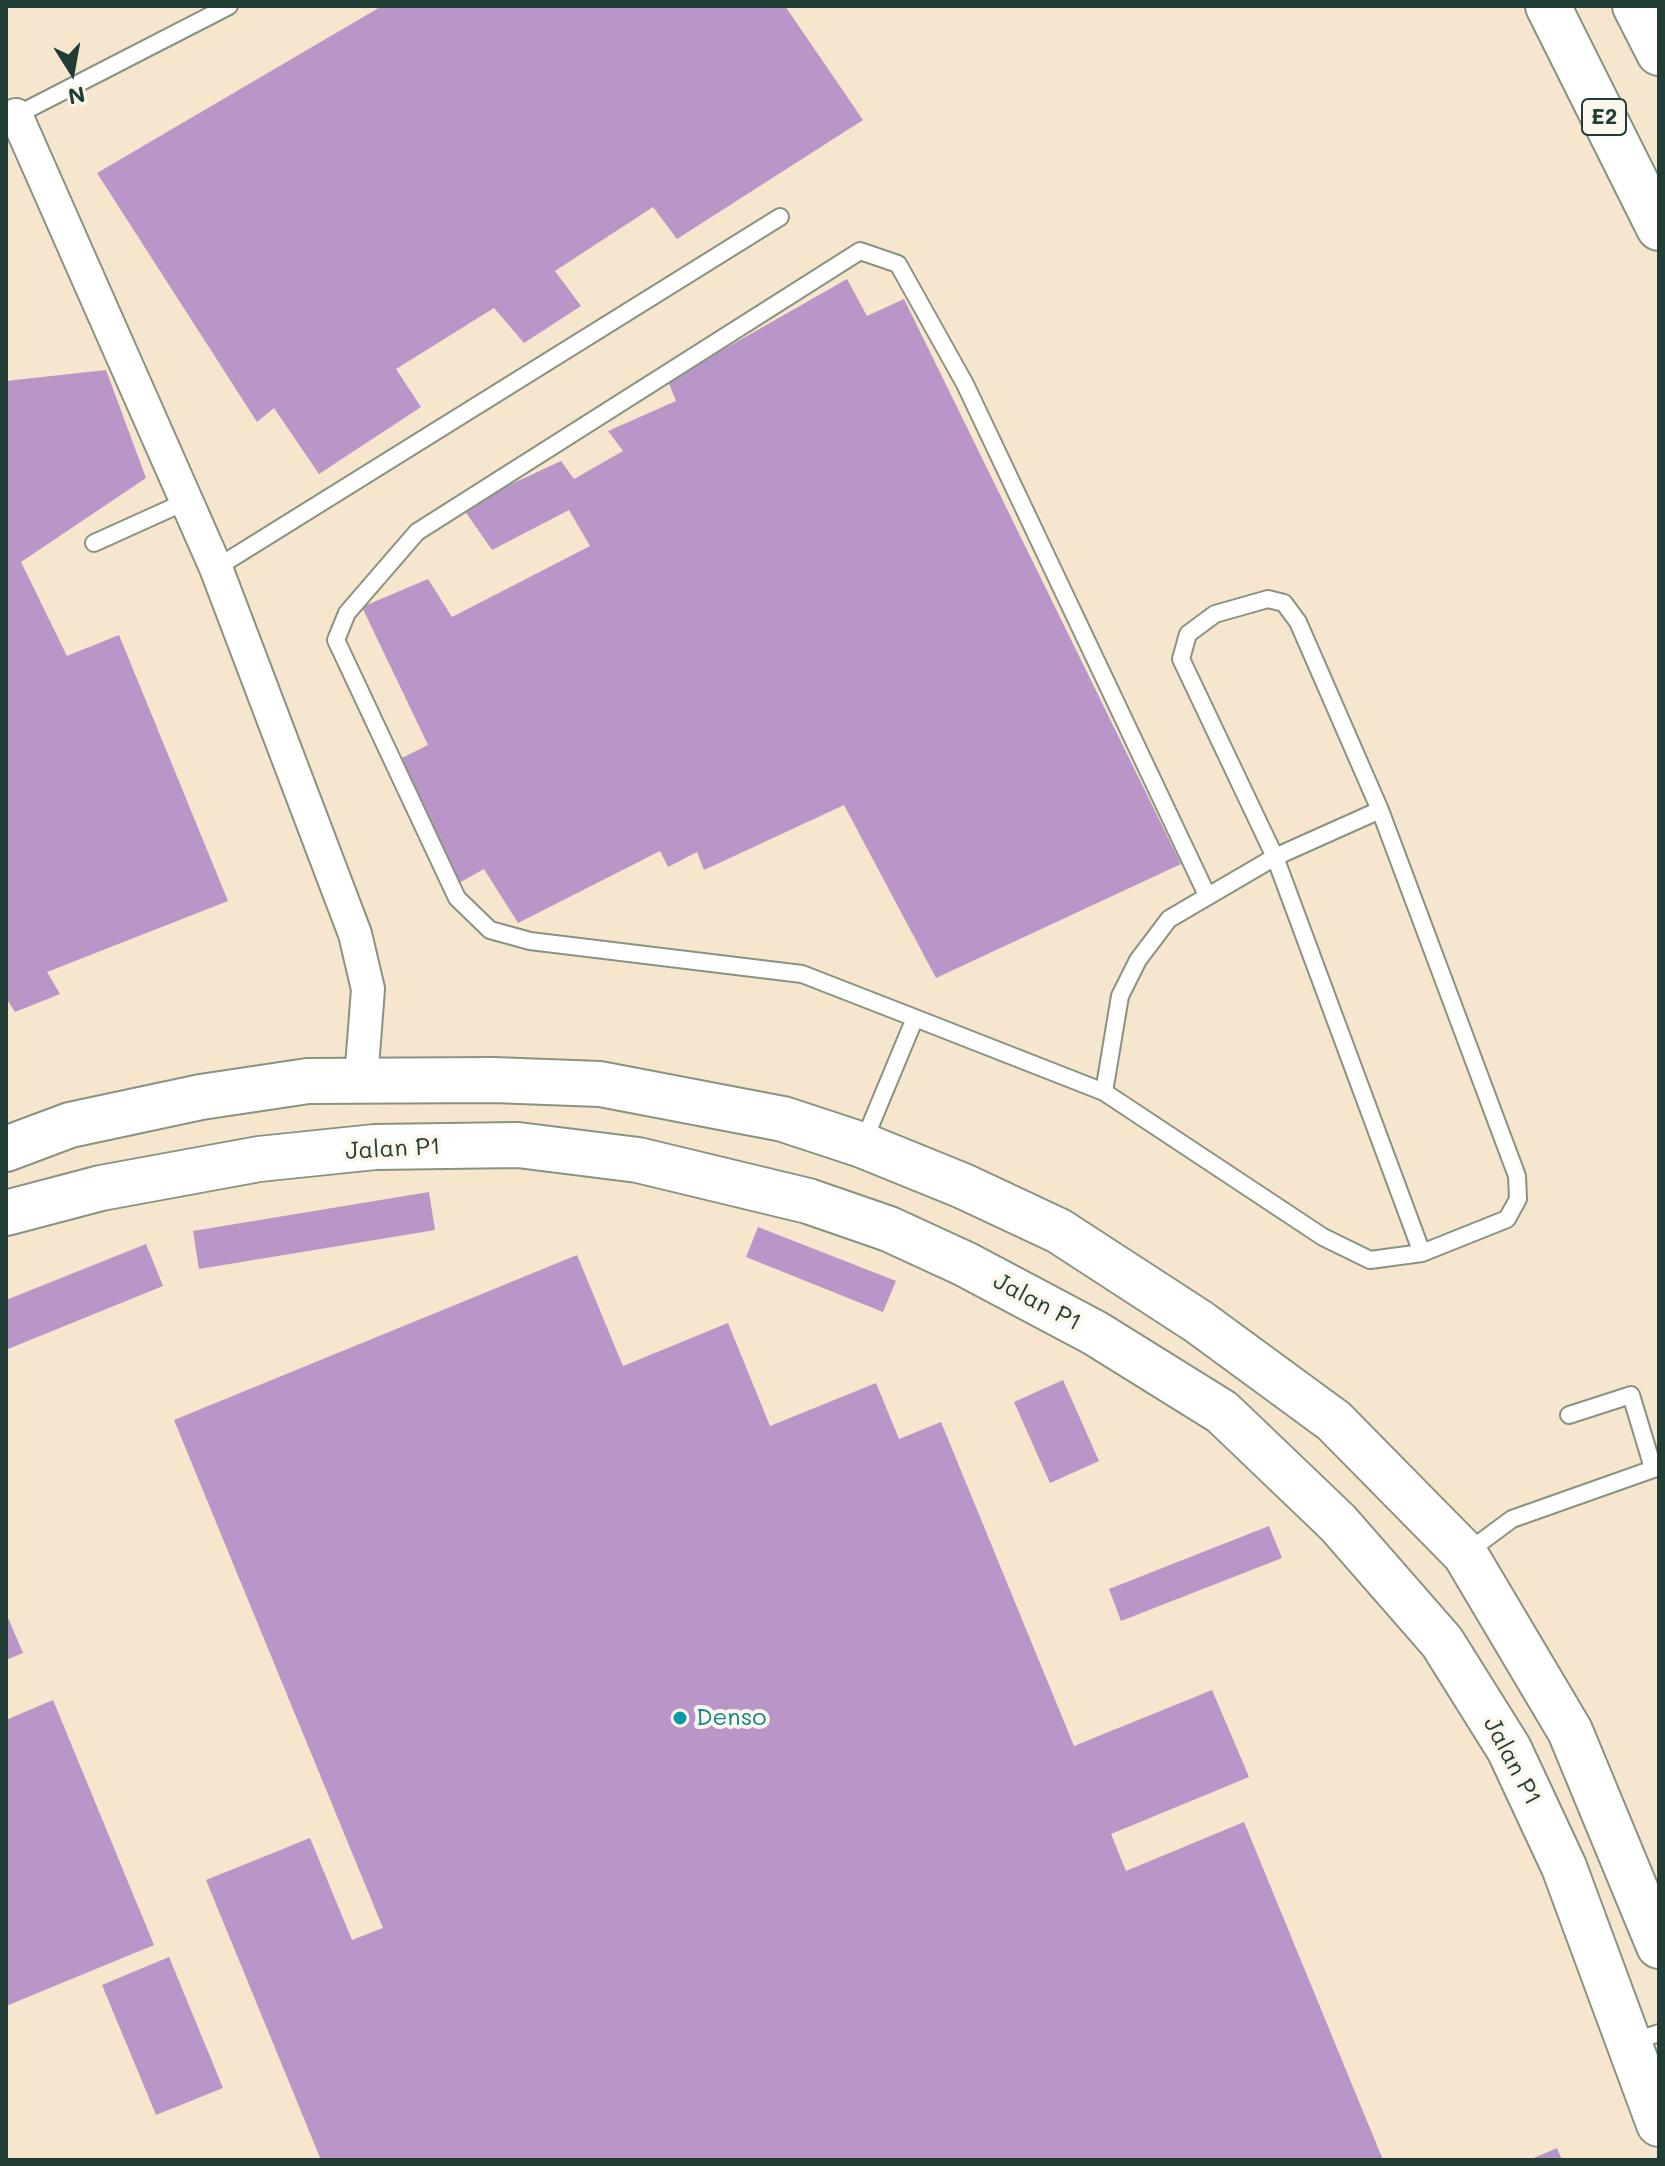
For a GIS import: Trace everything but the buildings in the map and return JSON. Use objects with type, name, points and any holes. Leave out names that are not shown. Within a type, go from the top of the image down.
[{"type":"main road","name":"E2","points":[[1548,6],[1659,228]]},
{"type":"main road","points":[[1635,6],[1659,53]]},
{"type":"main road","points":[[6,1149],[70,1125],[201,1097],[308,1081],[600,1084],[783,1119],[862,1145],[963,1186],[1059,1231],[1199,1322],[1334,1421],[1465,1554],[1570,1731],[1659,1946]]},
{"type":"main road","name":"Jalan P1","points":[[6,1213],[101,1188],[259,1159],[375,1147],[518,1145],[638,1160],[724,1178],[889,1229],[965,1264],[1095,1333],[1222,1412],[1338,1523],[1442,1642],[1509,1749],[1645,2038],[1659,2124]]},
{"type":"street","points":[[11,118],[216,568],[355,934],[368,989],[361,1080]]},
{"type":"lane","points":[[11,118],[229,6]]},
{"type":"lane","points":[[216,568],[780,217]]},
{"type":"lane","points":[[1207,895],[965,384],[898,264],[860,251],[417,532],[347,613],[336,640],[344,663],[457,898],[490,930],[530,941],[802,974],[1104,1092],[1323,1237],[1370,1260],[1422,1253],[1507,1219],[1518,1199],[1517,1176],[1380,810],[1298,622],[1284,603],[1268,599],[1215,614],[1188,634],[1181,659],[1275,857],[1422,1253]]},
{"type":"lane","points":[[94,543],[187,501]]},
{"type":"lane","points":[[1104,1092],[1120,996],[1138,960],[1169,919],[1275,857],[1380,810]]},
{"type":"lane","points":[[862,1145],[915,1018]]},
{"type":"lane","points":[[1465,1554],[1512,1519],[1656,1468],[1631,1395],[1569,1415]]},
{"type":"place","name":"Denso","points":[[680,1718]]}]
